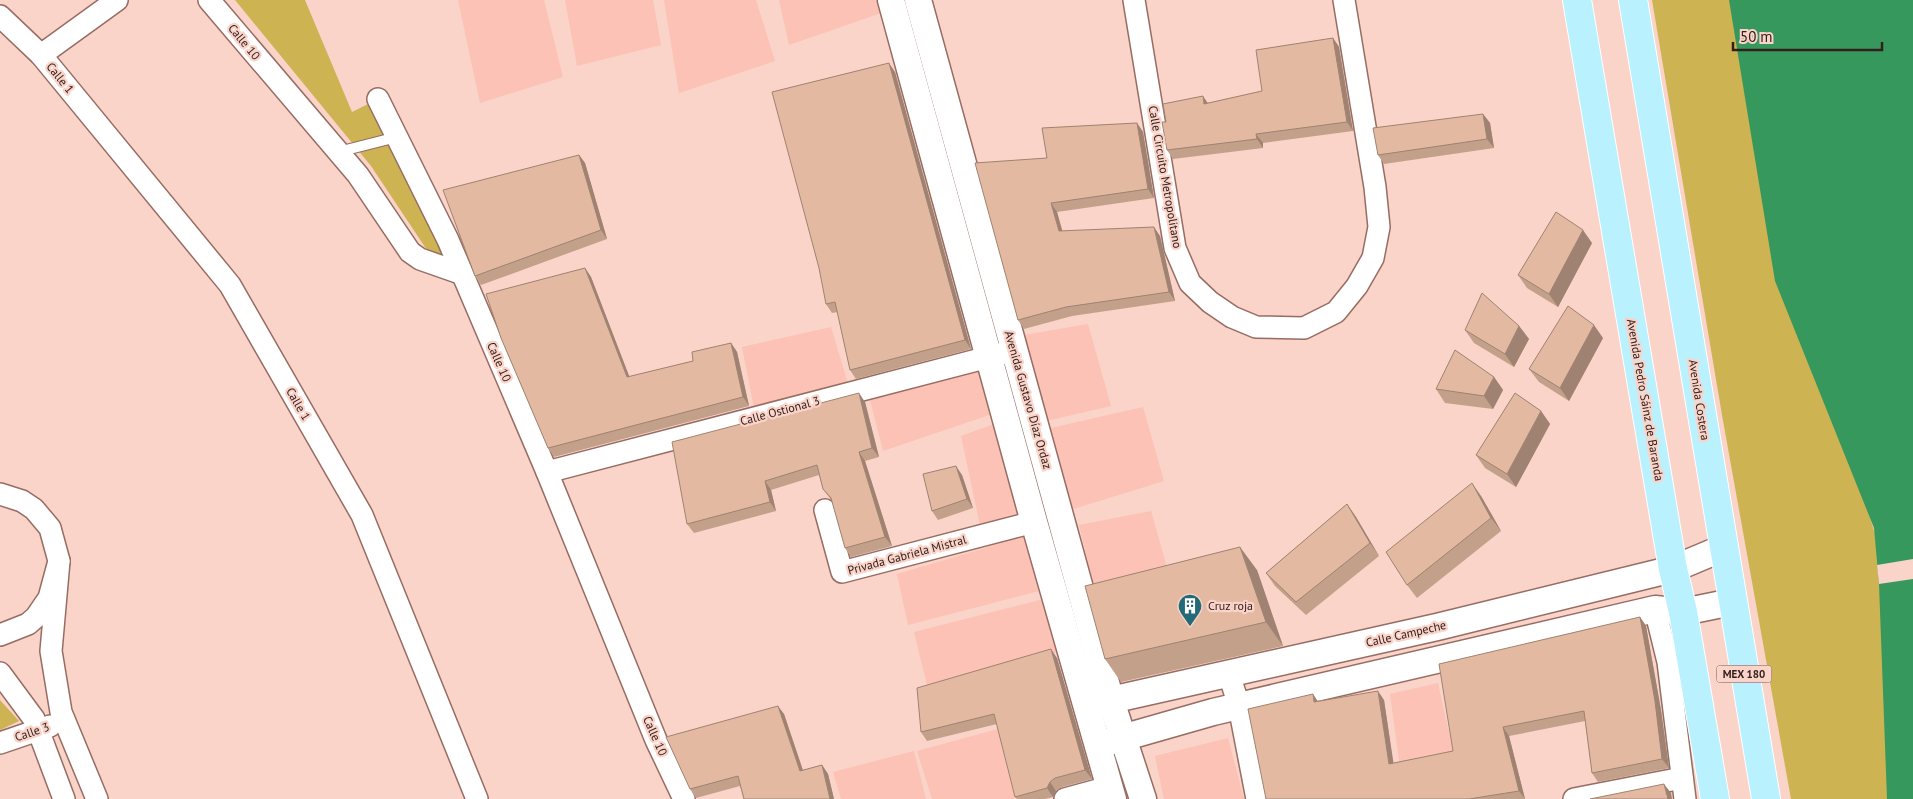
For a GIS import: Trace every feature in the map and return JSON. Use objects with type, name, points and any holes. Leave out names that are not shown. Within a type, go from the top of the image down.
[{"type":"main road","name":"Avenida Pedro Sáinz de Baranda","points":[[1577,0],[1673,568],[1683,612],[1715,799]]},
{"type":"main road","name":"Avenida Costera","points":[[1633,0],[1766,799]]},
{"type":"street","name":"Calle 1","points":[[41,55],[117,0]]},
{"type":"street","name":"Calle 10","points":[[209,0],[358,175],[410,252],[420,259],[460,273],[547,472],[656,740],[684,799]]},
{"type":"street","name":"Avenida Gustavo Díaz Ordaz","points":[[891,0],[1001,354],[1143,799]]},
{"type":"street","name":"Avenida Gustavo Díaz Ordaz","points":[[918,0],[1001,354],[1034,522],[1111,793]]},
{"type":"street","name":"Calle Circuito Metropolitano","points":[[1134,0],[1175,248],[1190,283],[1217,307],[1232,317],[1256,327],[1304,328],[1336,312],[1357,286],[1373,258],[1379,227],[1376,187],[1344,0]]},
{"type":"street","name":"Calle 1","points":[[0,16],[41,55],[230,285],[362,515],[477,799]]},
{"type":"street","points":[[378,99],[448,240],[460,273]]},
{"type":"street","name":"Calle Ostional 3","points":[[547,472],[1001,354]]},
{"type":"street","points":[[0,494],[22,501],[34,509],[50,528],[60,561],[51,651],[65,720],[97,799]]},
{"type":"street","name":"Privada Gabriela Mistral","points":[[825,510],[842,572],[1034,522]]},
{"type":"street","name":"Calle Campeche","points":[[1086,705],[1112,701],[1437,627],[1673,568],[1723,548]]},
{"type":"street","points":[[0,635],[28,624],[36,617],[49,598],[60,561]]},
{"type":"street","points":[[1097,744],[1239,706],[1655,609],[1683,612],[1732,602]]},
{"type":"street","points":[[1655,609],[1668,662],[1685,799]]},
{"type":"street","points":[[1437,627],[1449,657]]},
{"type":"street","points":[[0,673],[34,718],[64,799]]},
{"type":"street","points":[[1229,674],[1239,706],[1257,799]]},
{"type":"street","name":"Calle 3","points":[[0,743],[65,720]]},
{"type":"street","points":[[1574,799],[1682,778]]},
{"type":"street","points":[[1064,799],[1111,793]]},
{"type":"lane","points":[[337,152],[397,137]]},
{"type":"shaded area","points":[[235,0],[305,0],[352,112],[372,102],[451,258],[429,253],[371,166]]},
{"type":"shaded area","points":[[458,0],[544,0],[563,77],[480,103]]},
{"type":"shaded area","points":[[565,0],[653,0],[661,45],[577,66]]},
{"type":"shaded area","points":[[664,0],[756,0],[775,61],[679,93]]},
{"type":"shaded area","points":[[779,0],[884,0],[887,11],[789,45]]},
{"type":"shaded area","points":[[1652,0],[1732,0],[1773,209],[1883,559],[1895,799],[1791,799],[1722,415]]},
{"type":"shaded area","points":[[1729,0],[1913,0],[1913,799],[1887,799],[1879,584],[1874,528],[1775,281]]},
{"type":"shaded area","points":[[1088,324],[1111,406],[1046,421],[1018,336]]},
{"type":"shaded area","points":[[831,327],[849,387],[755,413],[742,347]]},
{"type":"shaded area","points":[[979,369],[995,413],[883,451],[869,396]]},
{"type":"shaded area","points":[[1143,407],[1164,481],[1070,510],[1051,428]]},
{"type":"shaded area","points":[[994,424],[1020,512],[980,525],[961,436]]},
{"type":"shaded area","points":[[1151,511],[1168,571],[1097,600],[1079,525]]},
{"type":"shaded area","points":[[1026,536],[1043,590],[908,625],[897,574]]},
{"type":"shaded area","points":[[1048,598],[1061,651],[928,689],[914,632]]},
{"type":"shaded area","points":[[1438,683],[1454,755],[1400,767],[1390,694]]},
{"type":"shaded area","points":[[0,700],[19,721],[0,730]]},
{"type":"shaded area","points":[[998,729],[1015,799],[932,799],[917,751]]},
{"type":"shaded area","points":[[1228,738],[1244,799],[1164,799],[1155,756]]},
{"type":"shaded area","points":[[914,751],[926,799],[841,799],[833,772]]},
{"type":"pier","points":[[1913,559],[1913,579],[1879,584],[1877,565]]},
{"type":"building","points":[[1333,38],[1347,122],[1256,134],[1257,139],[1167,150],[1162,122],[1166,122],[1163,104],[1203,96],[1204,104],[1262,91],[1256,50]]},
{"type":"building","points":[[889,63],[965,340],[850,370],[835,302],[826,304],[819,268],[772,92]]},
{"type":"building","points":[[1483,114],[1487,139],[1378,155],[1373,128]]},
{"type":"building","points":[[1137,123],[1148,189],[1051,203],[1059,231],[1154,227],[1169,292],[1066,307],[1018,320],[975,163],[1047,158],[1042,128]]},
{"type":"building","points":[[579,155],[601,230],[475,276],[443,190]]},
{"type":"building","points":[[1556,212],[1583,230],[1549,294],[1518,275]]},
{"type":"building","points":[[585,268],[627,377],[693,361],[692,352],[731,343],[743,397],[548,448],[501,338],[486,294]]},
{"type":"building","points":[[1482,293],[1519,326],[1505,354],[1465,330]]},
{"type":"building","points":[[1568,306],[1594,325],[1560,388],[1529,369]]},
{"type":"building","points":[[1455,350],[1494,377],[1484,396],[1436,389]]},
{"type":"building","points":[[859,393],[872,448],[859,452],[885,537],[845,548],[831,498],[823,489],[817,465],[765,481],[770,502],[687,524],[672,442]]},
{"type":"building","points":[[1515,393],[1541,411],[1507,474],[1476,455]]},
{"type":"building","points":[[956,466],[967,499],[932,511],[923,474]]},
{"type":"building","points":[[1472,483],[1491,518],[1407,585],[1386,552]]},
{"type":"building","points":[[1347,504],[1370,543],[1296,602],[1266,573]]},
{"type":"building","points":[[1240,547],[1266,622],[1105,659],[1085,586]]},
{"type":"building","points":[[1640,617],[1655,701],[1662,759],[1592,773],[1584,711],[1503,727],[1519,791],[1469,799],[1266,799],[1248,709],[1313,694],[1314,702],[1378,691],[1389,764],[1453,751],[1439,664]]},
{"type":"building","points":[[1051,649],[1085,770],[1055,778],[1047,788],[1015,797],[994,714],[921,732],[917,688]]},
{"type":"building","points":[[778,706],[800,771],[822,765],[830,799],[744,799],[738,776],[690,789],[666,737]]},
{"type":"building","points":[[1664,784],[1668,799],[1590,799]]},
{"type":"place","name":"Cruz roja","points":[[1190,627]]}]
